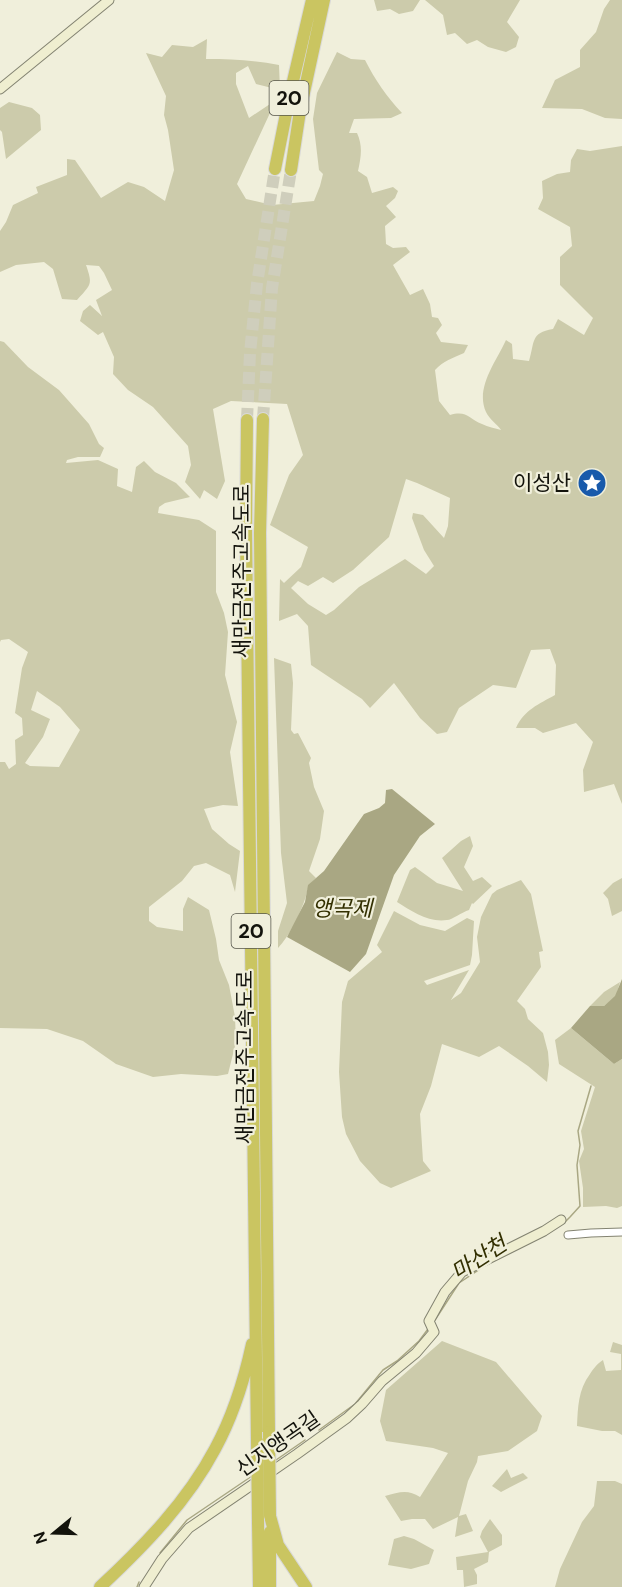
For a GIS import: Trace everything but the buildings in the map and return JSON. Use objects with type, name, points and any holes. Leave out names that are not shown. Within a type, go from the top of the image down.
[{"type":"highway","name":"20","points":[[291,170],[317,6]]},
{"type":"highway","name":"20","points":[[275,170],[290,94],[312,29]]},
{"type":"highway","name":"새만금전주고속도로","points":[[263,419],[260,533],[270,1587]]},
{"type":"highway","name":"새만금전주고속도로","points":[[247,420],[246,532],[259,1587]]},
{"type":"highway","points":[[100,1587],[172,1513],[214,1451],[237,1398],[256,1326]]},
{"type":"highway","points":[[270,1516],[278,1545],[306,1587]]},
{"type":"street","points":[[0,89],[109,0]]},
{"type":"street","name":"신지앵곡길","points":[[144,1587],[162,1559],[189,1528],[347,1418],[382,1380],[416,1353],[434,1332],[429,1321],[445,1292],[462,1272],[544,1231],[561,1220]]},
{"type":"street","points":[[568,1235],[622,1232]]},
{"type":"green space","points":[[374,0],[420,0],[413,11],[399,14],[390,9],[377,11]]},
{"type":"green space","points":[[425,0],[520,0],[507,22],[519,37],[516,47],[506,52],[488,47],[477,40],[467,44],[455,33],[447,35],[443,15]]},
{"type":"green space","points":[[610,0],[622,0],[622,119],[605,118],[582,109],[542,108],[555,80],[580,67],[580,50],[596,32],[604,9]]},
{"type":"green space","points":[[207,39],[206,59],[243,60],[279,65],[280,90],[256,84],[248,66],[236,73],[236,84],[249,118],[276,100],[237,184],[246,199],[272,205],[314,201],[323,174],[319,170],[313,119],[317,93],[337,52],[351,59],[365,60],[391,101],[402,113],[391,118],[354,119],[349,133],[357,133],[360,142],[361,156],[358,171],[367,177],[372,193],[393,187],[398,191],[395,198],[386,206],[396,217],[385,226],[386,244],[393,248],[406,247],[410,252],[393,265],[410,295],[423,289],[430,304],[432,317],[438,318],[442,325],[436,333],[441,342],[468,345],[464,353],[445,362],[435,370],[439,401],[450,415],[464,414],[484,425],[501,430],[486,412],[483,394],[488,375],[506,340],[512,344],[513,359],[529,361],[537,336],[553,329],[558,319],[584,335],[593,318],[560,285],[560,257],[572,246],[570,227],[538,209],[543,198],[542,181],[557,174],[570,172],[571,160],[577,149],[590,151],[622,146],[622,804],[614,784],[584,792],[583,770],[593,742],[576,723],[543,733],[535,728],[516,728],[528,712],[555,695],[556,665],[550,649],[531,650],[516,688],[493,685],[459,708],[447,732],[437,734],[420,718],[394,683],[370,708],[362,699],[311,665],[308,626],[297,614],[279,621],[280,579],[284,583],[301,567],[308,547],[270,525],[289,475],[303,455],[287,404],[231,401],[213,409],[225,481],[217,499],[204,490],[200,499],[185,482],[191,465],[188,446],[153,407],[128,390],[113,374],[114,357],[103,332],[98,335],[80,321],[83,311],[90,305],[102,316],[96,300],[112,290],[99,266],[86,265],[90,281],[77,300],[62,299],[53,269],[44,262],[16,265],[0,272],[0,231],[13,205],[38,193],[36,187],[67,175],[67,159],[75,160],[101,198],[128,182],[144,187],[165,201],[174,170],[164,115],[166,96],[146,53],[162,57],[172,45],[193,47]],"holes":[[[406,479],[450,498],[448,526],[444,538],[423,515],[413,513],[412,518],[424,550],[434,566],[426,574],[405,559],[359,587],[326,615],[308,604],[291,588],[298,581],[308,586],[323,577],[333,583],[353,570],[389,537]]]},
{"type":"green space","points":[[9,102],[32,108],[40,115],[41,130],[6,159],[0,130],[0,108]]},
{"type":"green space","points":[[0,341],[4,342],[28,367],[59,390],[89,424],[99,444],[104,448],[100,457],[78,457],[67,460],[66,463],[98,460],[118,469],[117,486],[132,492],[136,467],[144,461],[155,472],[176,483],[190,497],[165,503],[159,507],[158,513],[199,520],[216,531],[216,592],[228,632],[225,675],[237,722],[230,752],[238,806],[223,805],[204,809],[212,829],[240,851],[235,892],[230,875],[206,863],[194,866],[182,881],[149,907],[149,921],[157,927],[183,931],[183,909],[188,897],[209,910],[219,960],[229,985],[235,1017],[236,1042],[228,1074],[217,1076],[181,1074],[153,1077],[116,1064],[83,1041],[47,1029],[0,1028],[0,762],[5,762],[9,769],[16,764],[15,740],[23,735],[22,718],[15,713],[22,668],[28,652],[9,639],[0,642]],"holes":[[[37,691],[60,707],[80,730],[59,767],[30,766],[25,763],[43,737],[50,719],[31,710]]]},
{"type":"green space","points":[[274,658],[291,664],[293,683],[291,730],[294,734],[298,733],[311,758],[309,763],[314,787],[324,811],[320,839],[309,871],[316,878],[309,887],[293,926],[278,948],[278,931],[287,903],[281,853]]},
{"type":"green space","points":[[470,836],[473,846],[464,867],[473,881],[482,877],[492,886],[472,903],[469,910],[449,920],[434,920],[420,916],[397,902],[410,870],[415,867],[437,883],[463,891],[442,858]]},
{"type":"green space","points":[[622,878],[622,911],[612,916],[608,899],[603,893]]},
{"type":"green space","points":[[521,880],[531,894],[543,951],[539,952],[541,967],[517,1001],[525,1009],[528,1019],[543,1033],[548,1052],[547,1082],[499,1046],[479,1057],[442,1044],[431,1086],[420,1114],[423,1161],[431,1171],[391,1188],[380,1183],[360,1161],[346,1134],[342,1117],[339,1072],[342,1002],[348,981],[382,952],[377,945],[394,911],[420,925],[445,931],[467,918],[474,921],[470,965],[424,981],[427,985],[469,970],[451,1000],[461,993],[480,962],[477,937],[481,917],[492,894]]},
{"type":"green space","points":[[620,982],[616,996],[604,1006],[590,1006],[604,992]]},
{"type":"green space","points":[[571,1028],[614,1064],[622,1059],[622,1206],[617,1208],[583,1207],[579,1161],[584,1149],[581,1131],[595,1087],[559,1064],[555,1040]]},
{"type":"green space","points":[[442,1341],[496,1362],[542,1416],[537,1431],[508,1451],[478,1456],[468,1481],[459,1516],[466,1514],[473,1531],[455,1537],[458,1517],[433,1529],[425,1519],[401,1521],[385,1496],[407,1492],[420,1497],[448,1453],[433,1448],[386,1441],[380,1421],[386,1390]]},
{"type":"green space","points":[[613,1342],[622,1345],[622,1435],[615,1431],[577,1426],[581,1392],[594,1368],[603,1360],[606,1371],[621,1370],[621,1354],[610,1352]]},
{"type":"green space","points":[[507,1469],[511,1478],[523,1473],[528,1478],[501,1492],[492,1486]]},
{"type":"green space","points":[[597,1481],[615,1481],[622,1484],[622,1587],[555,1587],[560,1569],[582,1522],[594,1506]]},
{"type":"green space","points":[[490,1519],[502,1535],[502,1545],[489,1552],[488,1562],[474,1569],[477,1584],[464,1587],[463,1570],[457,1570],[456,1557],[488,1552],[480,1537]]},
{"type":"green space","points":[[404,1536],[434,1550],[429,1564],[411,1569],[388,1565],[394,1539]]},
{"type":"water","name":"앵곡제","points":[[392,789],[435,824],[420,836],[394,875],[366,954],[350,972],[287,937],[305,902],[308,885],[324,871],[364,814],[385,803],[386,790]]},
{"type":"water","points":[[622,979],[622,1059],[614,1064],[571,1028],[590,1006],[604,1006],[615,996]]},
{"type":"waterway","name":"마산천","points":[[566,1221],[580,1206],[577,1165],[580,1145],[578,1131],[591,1086]]},
{"type":"waterway","name":"마산천","points":[[435,1320],[459,1283],[483,1267]]},
{"type":"waterway","name":"마산천","points":[[319,1430],[355,1404],[383,1370],[419,1341],[428,1329]]},
{"type":"waterway","name":"마산천","points":[[276,1460],[305,1440]]},
{"type":"waterway","name":"마산천","points":[[160,1553],[187,1520],[252,1476]]},
{"type":"waterway","name":"마산천","points":[[137,1587],[139,1582]]},
{"type":"tunnel","points":[[247,420],[250,353],[257,284],[275,169]]},
{"type":"tunnel","points":[[263,419],[272,288],[291,170]]},
{"type":"place","name":"이성산","points":[[592,483]]}]
